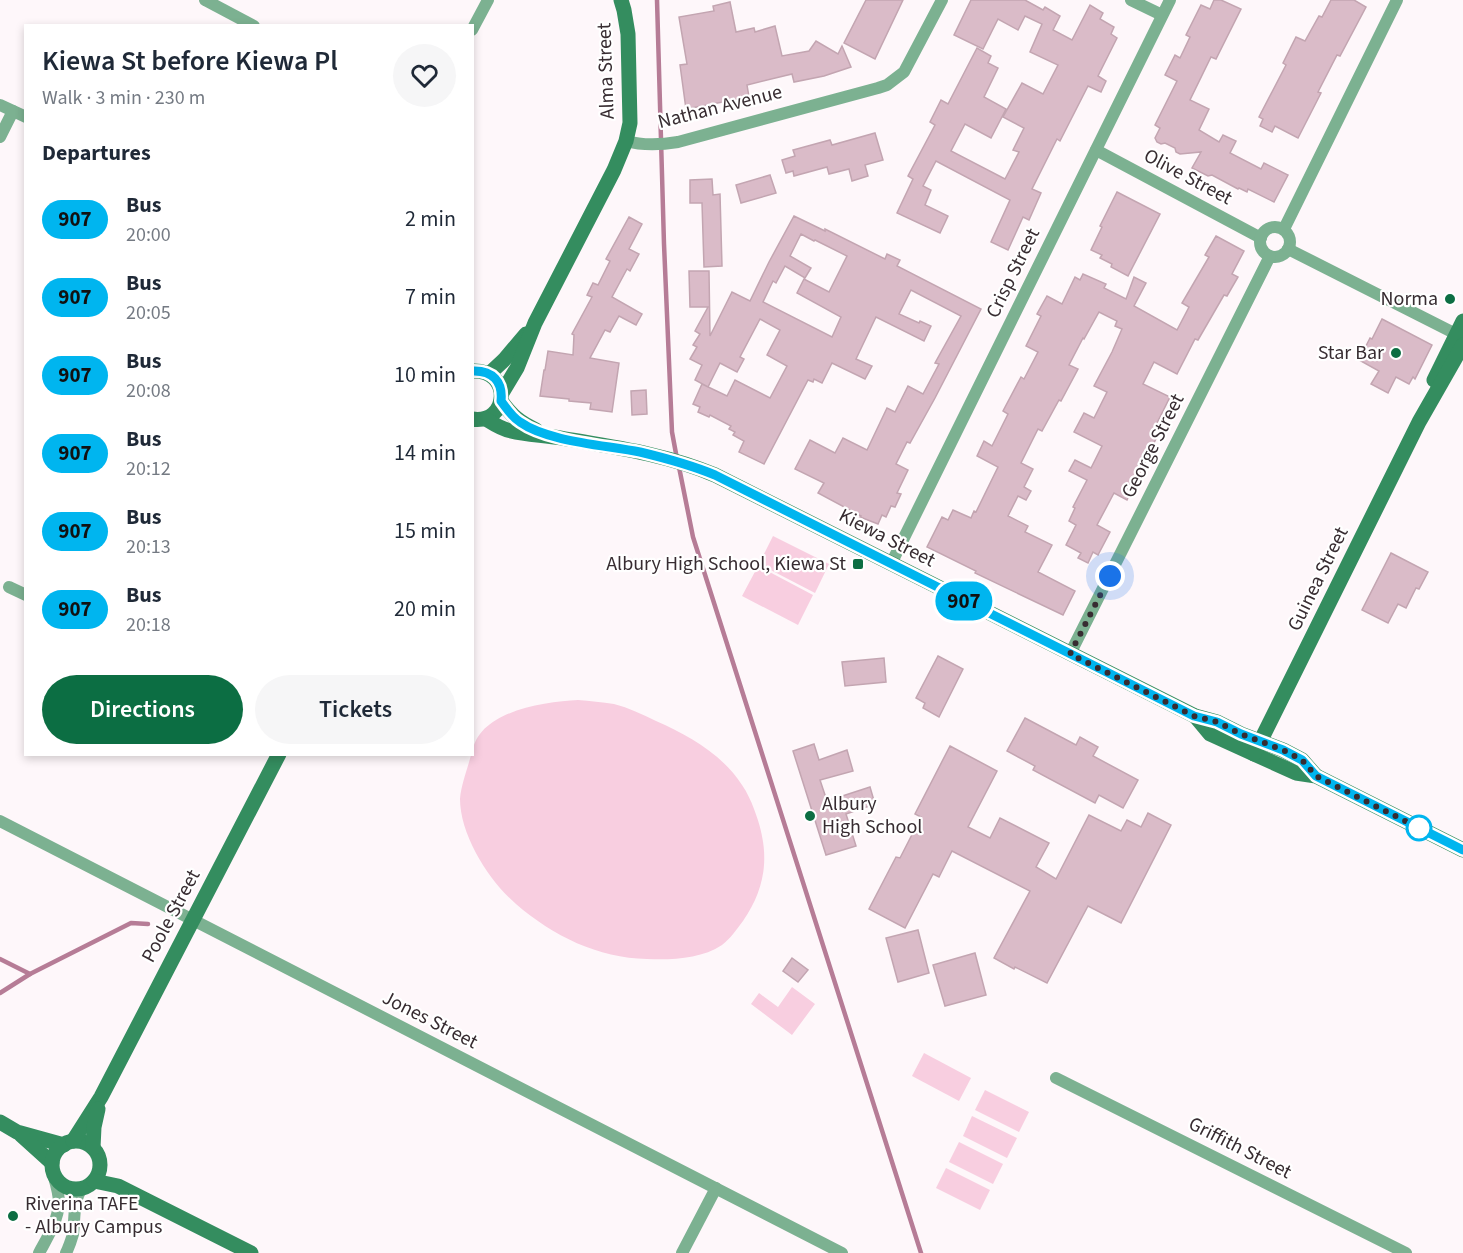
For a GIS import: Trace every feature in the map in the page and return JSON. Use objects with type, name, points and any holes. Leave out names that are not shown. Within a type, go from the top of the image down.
[{"type":"street","points":[[204,0],[250,24]]},
{"type":"street","points":[[474,26],[488,0]]},
{"type":"street","name":"Alma Street","points":[[621,0],[628,34],[630,123],[626,141]]},
{"type":"street","name":"Nathan Avenue","points":[[626,141],[651,146],[675,143],[879,88],[904,72],[942,0]]},
{"type":"street","points":[[1131,0],[1162,15]]},
{"type":"street","name":"Crisp Street","points":[[891,564],[1170,0]]},
{"type":"street","points":[[1284,230],[1397,0]]},
{"type":"street","points":[[0,105],[24,116]]},
{"type":"street","points":[[0,137],[14,111]]},
{"type":"street","points":[[479,419],[493,415],[498,409],[535,323],[614,170],[626,141]]},
{"type":"street","name":"Olive Street","points":[[1096,150],[1261,238]]},
{"type":"street","points":[[1270,228],[1280,228],[1289,236],[1290,245],[1282,255],[1270,256],[1262,247],[1261,238],[1270,228]]},
{"type":"street","points":[[1288,249],[1461,333]]},
{"type":"street","name":"George Street","points":[[1070,654],[1270,256]]},
{"type":"street","points":[[474,371],[489,374],[535,323]]},
{"type":"street","name":"Guinea Street","points":[[1257,748],[1419,422],[1432,384],[1461,333]]},
{"type":"street","name":"Kiewa Street","points":[[489,374],[500,385],[502,397],[512,415],[521,423],[547,435]]},
{"type":"street","name":"Kiewa Street","points":[[479,419],[512,432],[547,435],[659,457],[715,475],[1194,716],[1210,734],[1257,748],[1296,773],[1316,776],[1463,850]]},
{"type":"street","points":[[9,586],[24,594]]},
{"type":"street","name":"Poole Street","points":[[68,1143],[101,1097],[278,756]]},
{"type":"street","name":"Jones Street","points":[[0,821],[843,1253]]},
{"type":"street","name":"Griffith Street","points":[[1056,1078],[1406,1253]]},
{"type":"street","name":"Poole Street","points":[[93,1148],[94,1127],[101,1097]]},
{"type":"street","points":[[0,1122],[17,1132],[53,1169],[60,1184],[64,1187],[70,1189],[87,1185],[118,1185]]},
{"type":"street","points":[[17,1132],[68,1143],[81,1142],[93,1148],[98,1155],[100,1163],[98,1176],[87,1185],[74,1205],[73,1231],[66,1253]]},
{"type":"street","points":[[39,1253],[53,1226],[59,1205],[53,1169],[54,1156],[58,1149],[68,1143]]},
{"type":"street","points":[[100,1163],[118,1185],[251,1253]]},
{"type":"street","points":[[682,1253],[716,1188]]},
{"type":"shaded area","points":[[773,536],[829,564],[815,593],[759,564]]},
{"type":"shaded area","points":[[758,566],[813,595],[798,625],[742,596]]},
{"type":"shaded area","points":[[578,700],[614,704],[641,714],[703,747],[725,764],[742,785],[759,824],[763,839],[764,867],[758,894],[751,908],[722,945],[714,950],[686,958],[666,959],[629,958],[594,950],[561,935],[530,916],[506,894],[486,870],[471,842],[461,813],[460,799],[471,756],[474,756],[477,739],[486,728],[514,712],[547,703]]},
{"type":"shaded area","points":[[792,987],[815,1004],[792,1035],[751,1004],[759,993],[778,1007]]},
{"type":"shaded area","points":[[924,1053],[971,1078],[959,1101],[912,1076]]},
{"type":"shaded area","points":[[985,1090],[1029,1112],[1019,1132],[975,1110]]},
{"type":"shaded area","points":[[972,1116],[1017,1138],[1007,1158],[963,1136]]},
{"type":"shaded area","points":[[959,1142],[1003,1164],[993,1184],[949,1162]]},
{"type":"shaded area","points":[[946,1168],[990,1190],[980,1210],[936,1188]]},
{"type":"building","points":[[866,0],[903,0],[875,59],[844,43]]},
{"type":"building","points":[[971,0],[1025,0],[1043,10],[1045,7],[1060,16],[1053,30],[1072,40],[1090,5],[1103,13],[1100,19],[1114,27],[1111,34],[1117,38],[1098,76],[1106,81],[1101,92],[1088,86],[1060,141],[1057,139],[1032,189],[1041,193],[1029,220],[1023,217],[1008,250],[991,242],[1010,200],[936,161],[923,186],[931,190],[925,205],[948,216],[940,233],[897,213],[913,179],[908,176],[935,125],[930,122],[941,100],[948,104],[977,48],[991,56],[988,63],[998,68],[984,97],[1006,109],[991,138],[965,124],[951,151],[1005,179],[1019,152],[1013,150],[1024,128],[1003,117],[1022,83],[1043,94],[1058,65],[1030,52],[1042,24],[1025,16],[1018,30],[998,19],[983,49],[954,35]]},
{"type":"building","points":[[1214,0],[1221,0],[1241,9],[1216,59],[1211,57],[1190,100],[1209,109],[1199,130],[1219,142],[1223,135],[1236,141],[1230,153],[1261,169],[1264,163],[1288,175],[1274,202],[1248,189],[1247,192],[1238,189],[1212,175],[1208,176],[1192,168],[1201,152],[1180,154],[1175,148],[1157,142],[1155,138],[1160,128],[1155,125],[1177,81],[1165,75],[1175,55],[1180,58],[1190,37],[1186,35],[1201,5],[1210,9]]},
{"type":"building","points":[[1331,0],[1354,0],[1366,7],[1340,56],[1337,55],[1298,138],[1275,126],[1272,132],[1260,126],[1263,119],[1259,117],[1286,65],[1283,63],[1296,37],[1305,41]]},
{"type":"building","points":[[730,2],[736,32],[754,28],[755,32],[775,26],[782,56],[809,51],[816,41],[838,54],[842,46],[851,67],[824,76],[794,82],[792,74],[747,85],[749,97],[686,109],[680,65],[687,64],[679,17],[714,11],[713,6]]},
{"type":"building","points":[[875,133],[883,160],[865,165],[868,176],[852,181],[849,169],[829,174],[827,167],[794,176],[793,171],[786,173],[782,160],[795,156],[793,150],[830,140],[832,145]]},
{"type":"building","points":[[770,175],[776,193],[741,203],[736,185]]},
{"type":"building","points":[[712,179],[713,195],[720,194],[722,266],[704,267],[702,203],[690,203],[690,180]]},
{"type":"building","points":[[1117,192],[1160,214],[1128,276],[1111,267],[1112,264],[1100,258],[1102,255],[1091,250]]},
{"type":"building","points":[[794,216],[885,259],[887,254],[900,260],[897,266],[981,309],[935,398],[896,464],[908,470],[897,493],[901,494],[895,507],[891,506],[886,517],[882,515],[878,524],[860,517],[818,493],[824,483],[795,469],[810,440],[835,453],[843,438],[867,450],[887,408],[895,412],[908,386],[923,394],[939,364],[935,363],[961,316],[911,290],[899,314],[931,326],[924,341],[876,317],[856,359],[872,366],[865,379],[832,363],[822,383],[814,379],[813,382],[808,380],[764,464],[739,452],[744,441],[733,435],[735,432],[729,429],[731,426],[710,415],[709,417],[698,412],[700,407],[693,404],[702,384],[706,386],[695,380],[702,365],[690,359],[697,347],[693,345],[700,334],[695,331],[708,307],[690,307],[689,271],[709,271],[710,336],[732,292],[750,301]],"holes":[[[801,234],[847,256],[829,292],[804,279],[797,293],[841,317],[832,337],[763,302],[773,281],[776,283],[785,266],[805,278],[811,268],[790,256]],[[760,319],[780,330],[767,355],[787,366],[770,398],[735,380],[727,396],[708,387],[720,363],[737,372],[744,359],[740,357]]]},
{"type":"building","points":[[629,217],[642,224],[629,249],[639,254],[630,271],[627,269],[612,297],[642,314],[636,325],[619,316],[610,332],[605,330],[590,358],[619,363],[612,412],[590,409],[591,403],[540,396],[548,351],[573,355],[574,335],[572,334],[592,297],[587,295],[593,283],[598,285],[610,261],[606,259]]},
{"type":"building","points":[[1216,236],[1244,251],[1232,274],[1238,277],[1227,296],[1224,295],[1198,340],[1195,339],[1177,374],[1154,362],[1143,384],[1170,397],[1157,423],[1162,426],[1127,500],[1114,493],[1097,525],[1110,532],[1098,555],[1093,552],[1088,563],[1078,558],[1081,553],[1066,545],[1076,525],[1069,521],[1075,508],[1073,507],[1087,480],[1069,471],[1075,460],[1091,468],[1102,446],[1074,432],[1084,413],[1094,418],[1107,392],[1094,386],[1122,329],[1115,326],[1117,321],[1099,312],[1069,365],[1078,369],[1042,431],[1038,429],[1021,463],[1033,469],[1024,487],[1031,491],[1026,500],[1018,496],[1008,516],[1028,526],[1025,532],[1052,545],[1038,572],[1075,591],[1063,615],[927,547],[942,517],[948,520],[953,510],[971,518],[998,467],[977,456],[984,441],[992,446],[1008,414],[1003,411],[1021,377],[1024,379],[1038,352],[1026,346],[1041,316],[1037,314],[1047,296],[1062,304],[1075,277],[1080,280],[1083,274],[1106,284],[1104,288],[1126,299],[1134,277],[1146,283],[1134,306],[1177,330],[1189,307],[1182,303],[1209,257],[1205,255]]},
{"type":"building","name":"Star Bar","points":[[1382,319],[1432,345],[1415,379],[1413,377],[1409,384],[1396,377],[1388,393],[1371,384],[1379,371],[1359,360]]},
{"type":"building","points":[[646,390],[647,414],[632,415],[631,391]]},
{"type":"building","points":[[1391,553],[1428,572],[1419,589],[1416,588],[1406,608],[1398,604],[1388,623],[1362,610]]},
{"type":"building","points":[[938,656],[963,669],[939,717],[923,708],[925,703],[916,698]]},
{"type":"building","points":[[884,658],[886,682],[845,686],[842,662]]},
{"type":"building","points":[[1025,718],[1076,745],[1080,737],[1098,747],[1093,756],[1138,780],[1123,808],[1099,795],[1095,803],[1033,770],[1035,766],[1007,751]]},
{"type":"building","points":[[814,744],[819,760],[847,750],[853,771],[820,780],[827,801],[870,787],[875,804],[846,814],[856,846],[826,855],[793,751]]},
{"type":"building","points":[[950,746],[997,771],[968,827],[990,838],[1000,818],[1049,843],[1036,867],[1056,879],[1089,815],[1121,831],[1127,820],[1141,827],[1148,813],[1171,825],[1121,923],[1088,906],[1047,983],[994,958],[1030,891],[952,851],[939,877],[933,874],[905,928],[869,909],[896,857],[900,858],[921,817],[915,814]]},
{"type":"building","points":[[918,930],[929,973],[898,982],[886,938]]},
{"type":"building","points":[[975,953],[986,995],[945,1006],[933,965]]},
{"type":"building","points":[[792,958],[808,970],[798,982],[783,971]]},
{"type":"waterway","points":[[657,0],[672,432],[677,459]]},
{"type":"waterway","points":[[679,467],[693,537],[921,1253]]},
{"type":"waterway","points":[[0,993],[30,974],[131,923],[148,924]]},
{"type":"waterway","points":[[0,959],[30,974]]},
{"type":"bus line","name":"907","points":[[474,371],[489,374],[495,379],[500,385],[501,401],[521,423],[547,435],[640,452],[715,475],[1194,716],[1217,722],[1283,750],[1302,760],[1316,776],[1463,850]]},
{"type":"place","name":"Norma","points":[[1450,299]]},
{"type":"place","name":"Star Bar","points":[[1396,353]]},
{"type":"place","name":"Albury High School, Kiewa St","points":[[858,564]]},
{"type":"place","name":"Albury High School","points":[[810,816]]},
{"type":"place","name":"Riverina TAFE - Albury Campus","points":[[13,1216]]},
{"type":"route","points":[[1110,576],[1070,654],[1194,716],[1217,722],[1283,750],[1302,760],[1316,776],[1421,829],[1419,828]]}]
